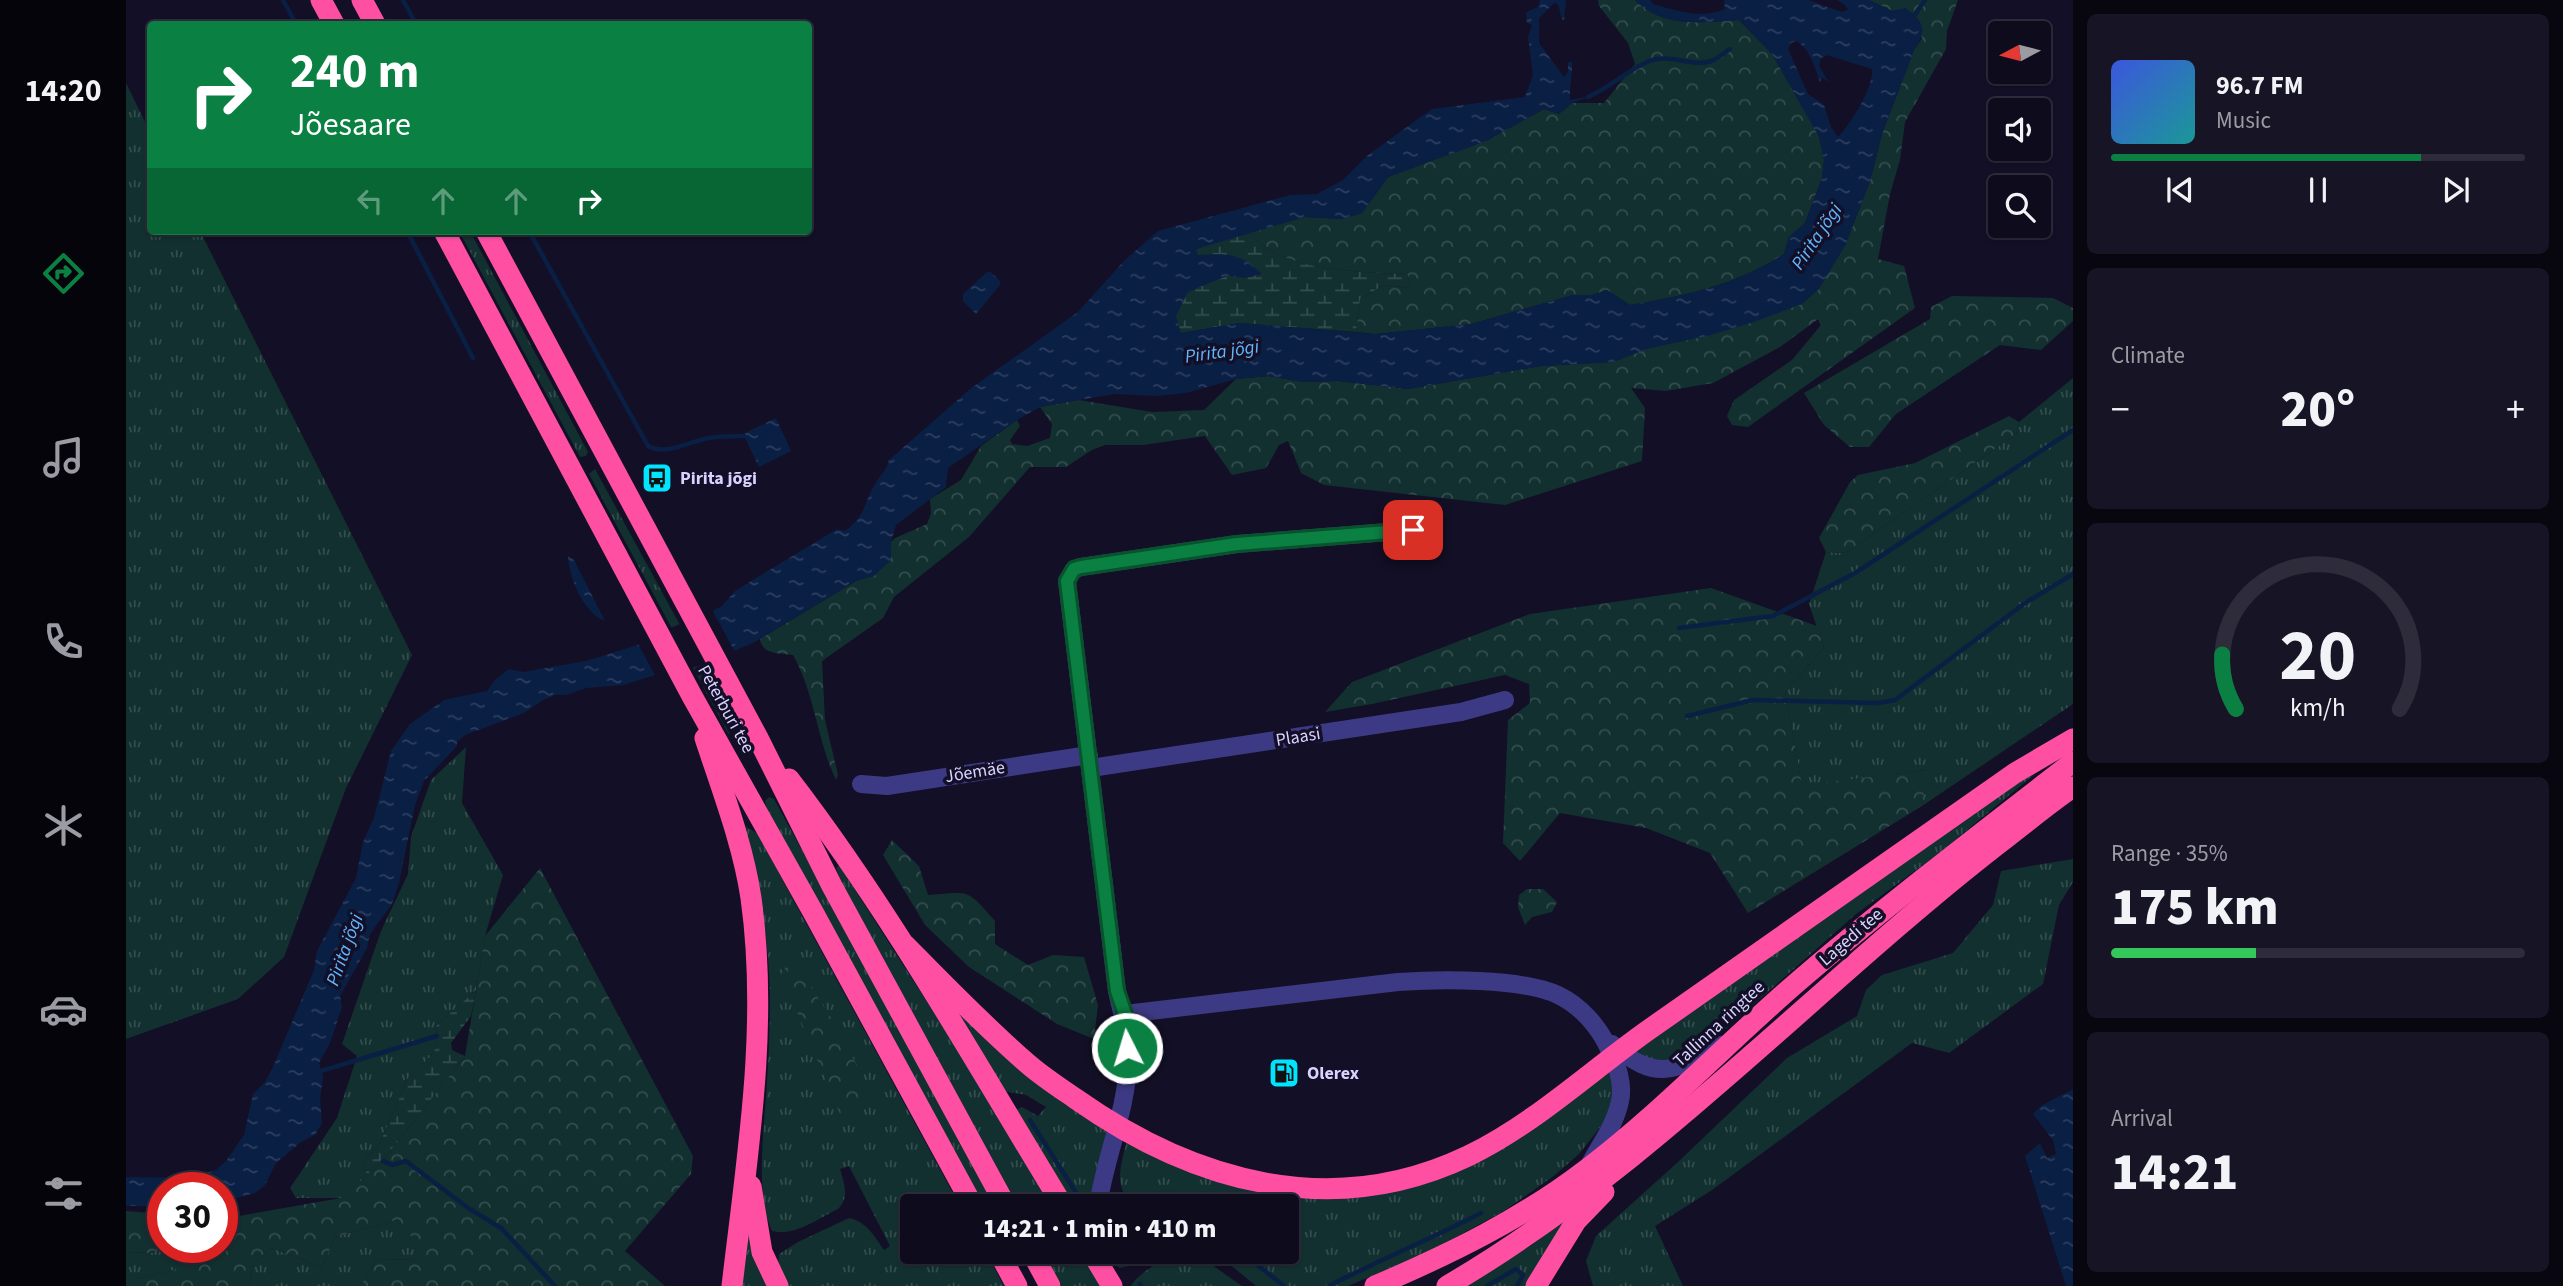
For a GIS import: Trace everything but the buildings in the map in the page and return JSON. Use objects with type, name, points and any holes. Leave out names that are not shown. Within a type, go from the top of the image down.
[{"type":"highway","points":[[321,0],[332,21]]},
{"type":"highway","points":[[362,0],[373,21]]},
{"type":"highway","name":"Peterburi tee","points":[[446,235],[692,696],[966,1194]]},
{"type":"highway","name":"Peterburi tee","points":[[488,235],[758,738],[832,886],[999,1194]]},
{"type":"highway","points":[[692,696],[731,817],[750,894],[757,953],[759,1007],[748,1145],[732,1286]]},
{"type":"highway","points":[[758,738],[816,814],[905,945],[1056,1194]]},
{"type":"highway","points":[[905,945],[1030,1067],[1096,1113],[1152,1145],[1202,1167],[1262,1184],[1308,1188],[1358,1187],[1393,1181],[1430,1171],[1503,1138],[1651,1029],[2004,781],[2073,740]]},
{"type":"highway","name":"Tallinna ringtee","points":[[1375,1286],[1490,1233],[1538,1204],[1588,1168],[1838,948],[2073,762]]},
{"type":"highway","name":"Lagedi tee","points":[[1666,1128],[1943,887],[2073,787]]},
{"type":"highway","points":[[1447,1286],[1500,1255],[1552,1219],[1666,1128]]},
{"type":"highway","points":[[1536,1286],[1576,1221],[1666,1128]]},
{"type":"highway","points":[[748,1145],[752,1200],[762,1252],[778,1286]]},
{"type":"highway","points":[[1005,1264],[1017,1286]]},
{"type":"highway","points":[[1038,1264],[1050,1286]]},
{"type":"highway","points":[[1099,1264],[1112,1286]]},
{"type":"street","points":[[1101,1194],[1125,1087],[1128,1060],[1125,1014],[1117,991],[1067,581],[1074,569],[1237,544],[1413,530]]},
{"type":"street","name":"Plaasi","points":[[1090,762],[1461,712],[1505,700]]},
{"type":"street","name":"Jõemäe","points":[[861,785],[887,786],[1090,762]]},
{"type":"street","points":[[1125,1014],[1329,989],[1437,980],[1523,986],[1550,993],[1579,1009],[1624,1055],[1642,1066],[1666,1070],[1684,1065],[1741,1034]]},
{"type":"street","points":[[1588,1168],[1607,1137],[1621,1098],[1621,1082],[1615,1061],[1601,1034]]},
{"type":"green space","points":[[1598,0],[1635,0],[1658,16],[1684,22],[1739,20],[1772,54],[1819,136],[1824,160],[1822,178],[1805,223],[1789,237],[1784,254],[1728,282],[1671,297],[1630,305],[1607,290],[1592,295],[1573,295],[1471,324],[1376,334],[1356,332],[1360,299],[1384,285],[1411,288],[1407,274],[1345,270],[1300,262],[1263,245],[1250,232],[1305,217],[1342,219],[1362,213],[1388,177],[1488,140],[1544,109],[1559,114],[1572,103],[1604,103],[1635,64],[1628,43],[1599,6]]},
{"type":"green space","points":[[1869,0],[1958,0],[1947,31],[1946,49],[1905,122],[1900,160],[1890,194],[1878,259],[1904,266],[1915,308],[1748,427],[1732,425],[1727,416],[1734,400],[1792,360],[1821,325],[1818,319],[1780,347],[1713,383],[1666,391],[1631,388],[1645,408],[1642,461],[1505,505],[1324,485],[1301,473],[1288,441],[1279,445],[1266,468],[1232,475],[1205,436],[1143,445],[1105,445],[1066,467],[1030,467],[969,537],[894,597],[883,618],[822,661],[825,720],[838,775],[836,780],[824,749],[806,685],[793,655],[768,651],[760,639],[856,581],[874,575],[891,560],[891,542],[895,538],[927,524],[931,513],[930,499],[961,480],[981,446],[1017,420],[1020,426],[1010,440],[1012,444],[1027,446],[1050,438],[1052,424],[1040,407],[1079,400],[1152,412],[1204,410],[1236,379],[1269,376],[1303,382],[1338,381],[1408,389],[1541,366],[1613,362],[1647,349],[1845,246],[1870,181],[1882,134],[1914,50],[1922,38],[1905,9],[1892,11]]},
{"type":"green space","points":[[126,83],[147,126],[147,235],[202,235],[412,655],[346,788],[284,957],[238,999],[126,1039]]},
{"type":"green space","points":[[1250,232],[1263,245],[1300,262],[1345,270],[1407,274],[1411,288],[1384,285],[1360,299],[1356,332],[1239,323],[1181,333],[1109,301],[1196,249]]},
{"type":"green space","points":[[461,235],[472,235],[588,452],[586,456],[580,457]]},
{"type":"green space","points":[[1952,296],[2053,298],[2073,308],[2073,321],[2041,350],[2000,345],[1896,414],[1869,447],[1850,447],[1824,425],[1804,393],[1930,319],[1931,307]]},
{"type":"green space","points":[[2073,378],[2073,704],[1922,806],[1926,770],[1802,786],[1785,692],[1824,648],[1809,604],[1826,552],[1846,553],[2016,434],[2019,422]]},
{"type":"green space","points":[[2009,416],[2019,422],[2016,434],[1846,553],[1826,552],[1819,538],[1850,482],[1858,475],[1915,463]]},
{"type":"green space","points":[[595,469],[731,719],[729,735],[589,474]]},
{"type":"green space","points":[[1711,588],[1817,626],[1824,648],[1785,692],[1802,785],[1927,770],[1922,806],[1748,913],[1710,853],[1646,828],[1560,813],[1520,861],[1503,843],[1508,720],[1530,703],[1529,684],[1505,675],[1325,712],[1352,682],[1530,614]]},
{"type":"green space","points":[[466,747],[462,803],[503,875],[485,936],[476,990],[436,1026],[437,1046],[430,1057],[408,1078],[379,1145],[364,1161],[366,1173],[369,1174],[342,1198],[296,1198],[290,1188],[337,1118],[357,1056],[342,1044],[381,931],[408,874],[411,837],[431,780]]},
{"type":"green space","points":[[2035,774],[1938,854],[1856,914],[1726,1029],[1694,1053],[1679,1060],[1654,1063],[1634,1052],[2027,777]]},
{"type":"green space","points":[[769,797],[774,799],[989,1194],[976,1194],[765,801]]},
{"type":"green space","points":[[745,826],[757,833],[953,1194],[900,1194],[900,1264],[992,1264],[1004,1286],[787,1286],[778,1266],[779,1254],[849,1218],[865,1226],[884,1250],[890,1246],[849,1166],[840,1169],[845,1195],[838,1209],[798,1229],[772,1231],[763,1198],[762,1178],[769,1039],[768,952]]},
{"type":"green space","points":[[892,840],[919,866],[928,895],[960,893],[972,897],[995,921],[995,944],[1028,965],[1053,955],[1084,957],[1098,1005],[1094,1039],[1057,1024],[969,967],[925,925],[883,855]]},
{"type":"green space","points":[[2073,859],[2073,882],[2059,905],[2043,984],[1949,1053],[1912,1043],[1712,1190],[1655,1226],[1683,1286],[1593,1286],[1586,1261],[1596,1236],[1787,1058],[1857,1016],[1866,990],[1882,975],[1953,953],[1993,905],[2001,871]]},
{"type":"green space","points":[[839,865],[982,1088],[1046,1194],[1011,1194],[836,868]]},
{"type":"green space","points":[[540,868],[693,1156],[691,1174],[625,1251],[665,1286],[357,1286],[363,1282],[377,1259],[418,1260],[425,1251],[396,1220],[335,1237],[322,1267],[271,1248],[253,1265],[249,1286],[130,1286],[130,1280],[175,1270],[175,1263],[238,1263],[238,1216],[341,1198],[380,1164],[465,1056],[485,936]]},
{"type":"green space","points":[[1527,889],[1543,889],[1557,902],[1552,912],[1532,917],[1525,925],[1518,907],[1519,895]]},
{"type":"green space","points":[[794,960],[835,1024],[861,1073],[858,1104],[840,1114],[781,974]]},
{"type":"green space","points":[[476,990],[471,1016],[451,1043],[452,1050],[465,1056],[380,1164],[369,1174],[366,1173],[364,1161],[379,1145],[408,1078],[430,1057],[437,1046],[436,1026]]},
{"type":"green space","points":[[940,990],[1108,1128],[1094,1194],[1063,1194],[1014,1111],[1022,1107],[1038,1116],[1046,1107],[1026,1095],[1003,1091]]},
{"type":"green space","points":[[1611,1071],[1616,1087],[1606,1120],[1579,1154],[1555,1175],[1504,1211],[1432,1250],[1348,1286],[1256,1286],[1228,1264],[1299,1264],[1299,1194],[1124,1194],[1120,1176],[1127,1140],[1186,1169],[1389,1191]]},
{"type":"green space","points":[[1578,1208],[1527,1286],[1465,1286],[1532,1245]]},
{"type":"green space","points":[[126,1211],[147,1213],[147,1253],[126,1252]]},
{"type":"green space","points":[[747,1219],[768,1286],[740,1286]]},
{"type":"green space","points":[[396,1220],[426,1251],[418,1260],[377,1259],[363,1282],[357,1286],[249,1286],[253,1265],[271,1248],[322,1267],[335,1237]]},
{"type":"green space","points":[[126,1252],[147,1253],[147,1263],[175,1263],[175,1270],[131,1280],[130,1286],[126,1286]]},
{"type":"green space","points":[[1050,1264],[1088,1264],[1101,1286],[1062,1286]]},
{"type":"green space","points":[[1114,1264],[1135,1264],[1133,1265],[1120,1268]]},
{"type":"green space","points":[[1156,1264],[1211,1264],[1242,1286],[1131,1286]]},
{"type":"water","points":[[1540,0],[1566,0],[1564,20],[1558,4],[1554,3],[1539,18],[1539,43],[1564,77],[1568,72],[1568,62],[1572,62],[1570,100],[1592,96],[1572,103],[1559,114],[1544,109],[1488,140],[1388,177],[1362,213],[1342,219],[1305,217],[1196,249],[1198,255],[1217,254],[1240,258],[1262,274],[1245,278],[1227,276],[1188,292],[1176,316],[1181,333],[1239,323],[1376,334],[1471,324],[1573,295],[1592,295],[1607,290],[1630,305],[1710,288],[1747,274],[1784,254],[1789,237],[1805,223],[1822,178],[1824,160],[1819,137],[1772,54],[1739,20],[1671,20],[1658,16],[1635,0],[1650,0],[1662,7],[1698,14],[1725,9],[1724,0],[1808,0],[1842,12],[1848,10],[1837,0],[1869,0],[1892,11],[1905,8],[1917,17],[1922,27],[1921,37],[1882,134],[1870,181],[1845,246],[1819,289],[1802,304],[1754,322],[1647,349],[1613,362],[1541,366],[1408,389],[1338,381],[1303,382],[1268,376],[1236,379],[1186,393],[1156,396],[1115,394],[1040,407],[948,468],[946,487],[896,525],[891,542],[891,560],[874,576],[856,581],[753,643],[736,650],[623,685],[586,688],[567,695],[555,695],[524,713],[465,735],[457,742],[457,746],[424,781],[415,805],[392,904],[370,934],[367,948],[340,996],[342,1007],[330,1043],[319,1063],[323,1077],[320,1098],[322,1123],[315,1135],[301,1142],[276,1163],[265,1185],[255,1193],[238,1198],[238,1172],[210,1172],[226,1161],[244,1135],[253,1094],[265,1082],[273,1067],[314,970],[317,951],[356,878],[363,842],[374,818],[391,751],[410,724],[444,700],[487,691],[495,680],[509,669],[523,672],[586,661],[647,642],[682,627],[722,606],[735,591],[837,529],[845,531],[861,515],[889,460],[970,389],[1078,312],[1124,261],[1158,231],[1290,195],[1317,194],[1343,180],[1368,155],[1432,109],[1525,97],[1533,75],[1528,37],[1532,25],[1527,23],[1526,12],[1538,7]],"holes":[[[1796,41],[1805,48],[1820,82],[1822,78],[1828,81],[1819,66],[1821,58],[1827,55],[1872,69],[1872,77],[1861,105],[1838,137],[1831,127],[1824,105],[1808,94],[1788,49],[1791,43]]]},
{"type":"water","points":[[987,272],[991,272],[1000,281],[1000,285],[976,314],[963,301],[963,294]]},
{"type":"water","points":[[776,418],[791,451],[759,467],[745,433]]},
{"type":"water","points":[[568,556],[574,560],[605,621],[597,617],[584,602],[571,574]]},
{"type":"water","points":[[2073,1089],[2073,1286],[2066,1286],[2025,1156],[2040,1143],[2047,1158],[2056,1154],[2053,1140],[2033,1114],[2041,1106]]},
{"type":"water","points":[[126,1177],[147,1177],[147,1206],[126,1206]]},
{"type":"pier","points":[[711,608],[736,654],[657,679],[637,642]]},
{"type":"waterway","points":[[283,0],[294,21]]},
{"type":"waterway","points":[[403,0],[414,21]]},
{"type":"waterway","points":[[1912,19],[1925,0]]},
{"type":"waterway","points":[[1588,97],[1654,60],[1703,63],[1730,49]]},
{"type":"waterway","points":[[409,235],[473,358]]},
{"type":"waterway","points":[[531,235],[648,446],[671,449],[709,438],[744,436]]},
{"type":"waterway","points":[[1679,628],[1773,616],[1855,573],[2073,430]]},
{"type":"waterway","points":[[1687,716],[1753,700],[1878,703],[1895,700],[2025,603],[2073,574]]},
{"type":"waterway","points":[[321,1071],[437,1036]]},
{"type":"waterway","points":[[1030,1120],[1077,1194]]},
{"type":"waterway","points":[[383,1161],[392,1165],[406,1161],[468,1208],[501,1228],[555,1286]]},
{"type":"waterway","points":[[1329,1286],[1481,1213]]},
{"type":"waterway","points":[[1256,1264],[1284,1286]]},
{"type":"waterway","points":[[1487,1286],[1516,1269],[1523,1275],[1517,1286]]},
{"type":"place","name":"Pirita jõgi","points":[[657,478]]},
{"type":"place","name":"Olerex","points":[[1284,1073]]},
{"type":"route","points":[[1127,1048],[1125,1014],[1117,991],[1067,581],[1070,573],[1081,567],[1203,548],[1413,530]]}]
